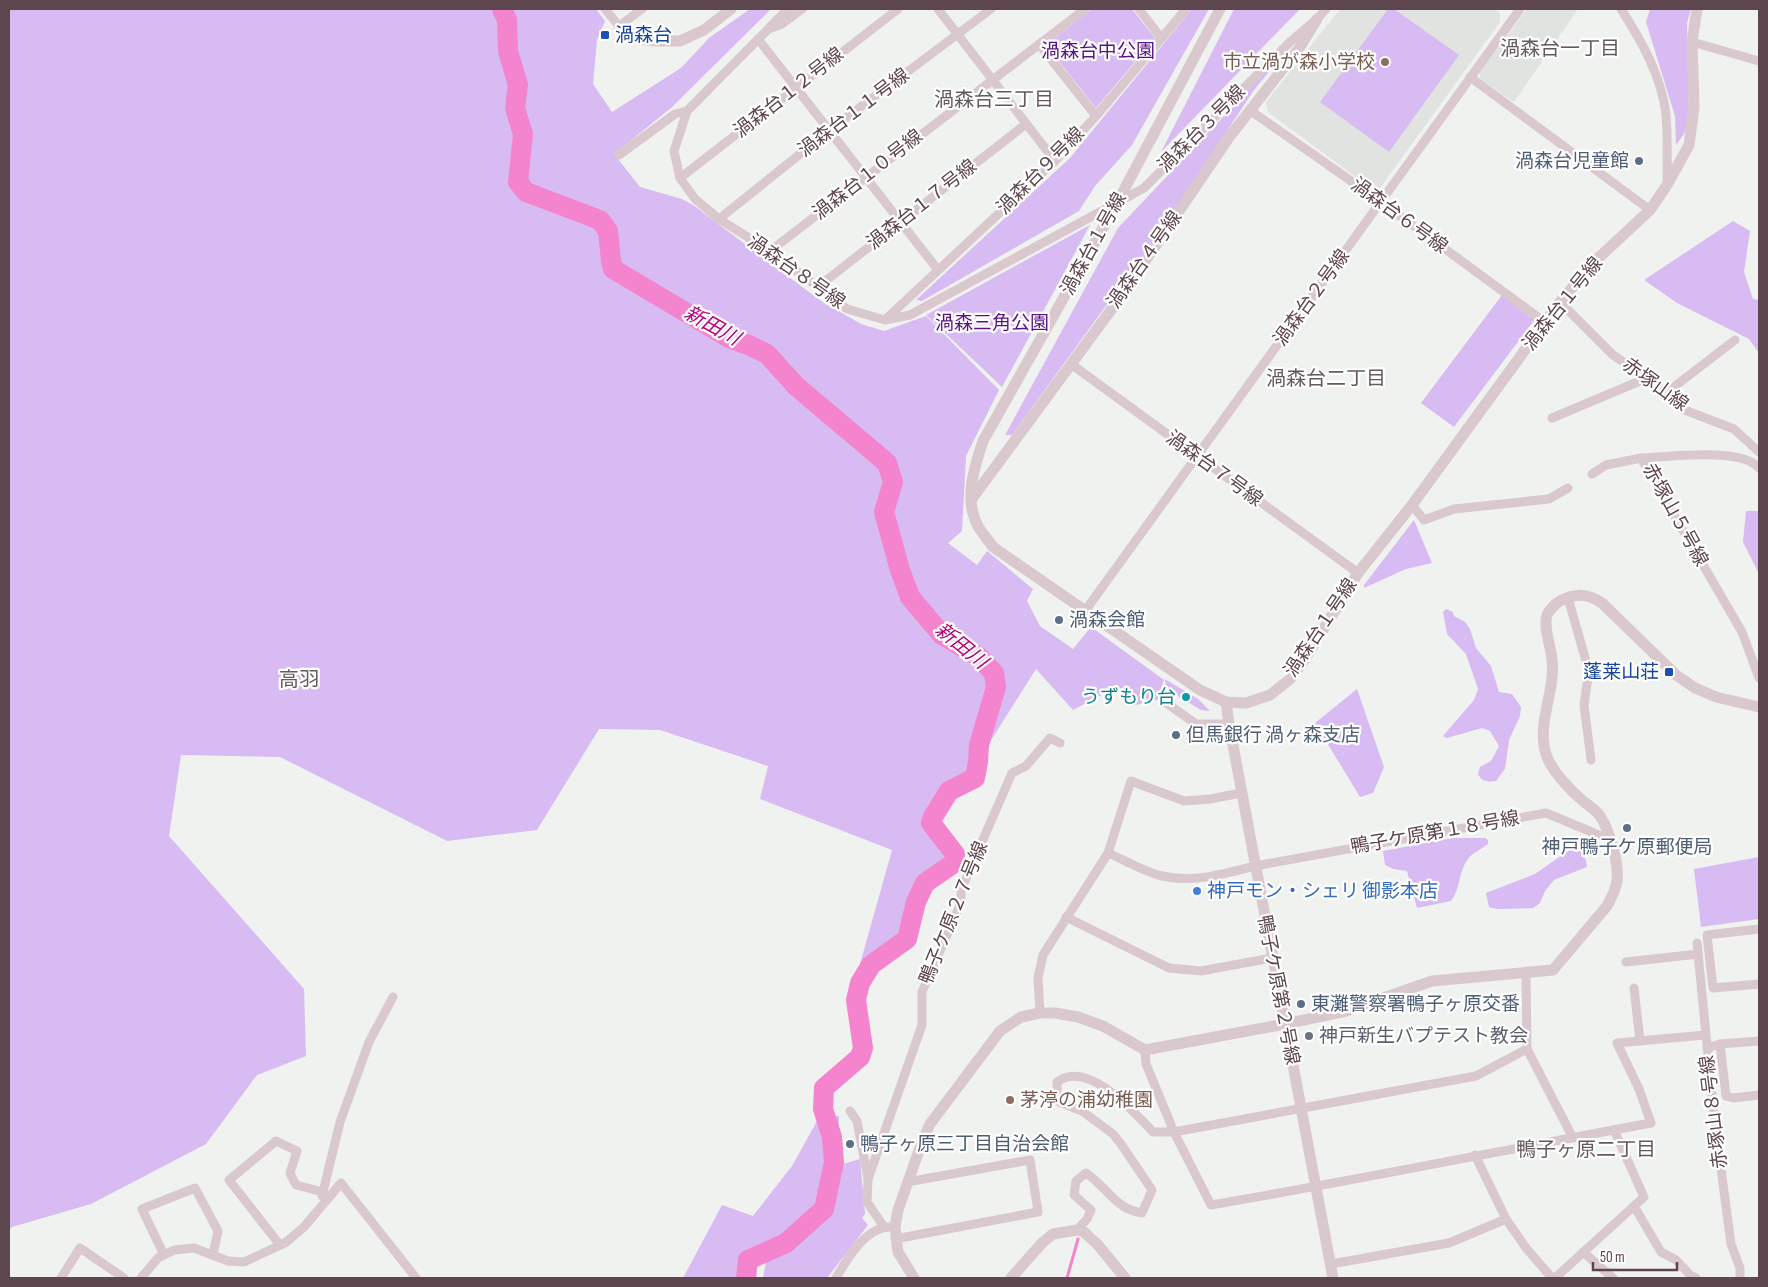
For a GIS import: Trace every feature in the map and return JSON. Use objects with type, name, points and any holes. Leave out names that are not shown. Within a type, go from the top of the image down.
[{"type":"street","points":[[605,9],[619,26],[640,39],[656,41],[680,41],[704,30],[731,9]]},
{"type":"street","points":[[619,26],[642,9]]},
{"type":"street","name":"渦森台８号線","points":[[788,9],[687,111],[674,151],[680,178],[695,199],[719,219],[770,251],[819,286],[847,309],[884,320],[910,315],[1117,203]]},
{"type":"street","points":[[768,30],[782,24],[802,9]]},
{"type":"street","name":"渦森台１２号線","points":[[680,178],[898,9]]},
{"type":"street","points":[[938,9],[1055,160]]},
{"type":"street","name":"渦森台１１号線","points":[[719,219],[830,130],[991,9]]},
{"type":"street","name":"渦森台１０号線","points":[[770,251],[1085,9]]},
{"type":"street","points":[[1139,9],[1161,38]]},
{"type":"street","name":"渦森台９号線","points":[[884,320],[1055,160],[1096,116],[1186,9]]},
{"type":"street","name":"渦森台１号線","points":[[1220,9],[1117,203],[983,441],[973,469],[971,500],[978,526],[993,547],[1200,690],[1226,702],[1246,703],[1270,695],[1289,680],[1303,662],[1358,573],[1412,505],[1560,302],[1593,263],[1650,210],[1667,185],[1689,145],[1694,107],[1692,42],[1697,9]]},
{"type":"street","name":"渦森台３号線","points":[[1117,203],[1144,188],[1290,42],[1326,9]]},
{"type":"street","points":[[1621,9],[1646,54],[1660,86],[1666,115],[1667,185]]},
{"type":"street","name":"渦森台２号線","points":[[1085,611],[1381,202],[1515,10]]},
{"type":"street","name":"渦森台４号線","points":[[971,500],[1122,294],[1230,136],[1300,47],[1317,19]]},
{"type":"street","points":[[758,39],[938,270]]},
{"type":"street","points":[[1692,42],[1759,61]]},
{"type":"street","points":[[1039,44],[1096,116]]},
{"type":"street","points":[[1470,77],[1650,210]]},
{"type":"street","name":"渦森台６号線","points":[[1251,110],[1381,202],[1546,323]]},
{"type":"street","points":[[619,155],[675,114],[687,111]]},
{"type":"street","name":"渦森台１７号線","points":[[819,286],[1026,124]]},
{"type":"street","name":"赤塚山線","points":[[1560,302],[1613,355],[1647,378],[1682,409],[1734,428],[1759,452]]},
{"type":"street","points":[[1666,393],[1735,340]]},
{"type":"street","name":"渦森台７号線","points":[[1071,364],[1358,573]]},
{"type":"street","points":[[1552,418],[1647,378]]},
{"type":"street","name":"赤塚山５号線","points":[[1759,468],[1756,464],[1728,455],[1641,458],[1742,632],[1759,678]]},
{"type":"street","points":[[1592,474],[1606,465],[1641,458]]},
{"type":"street","points":[[1412,505],[1424,520],[1454,509],[1549,499],[1568,488]]},
{"type":"street","points":[[836,1278],[861,1240],[889,1227],[898,1210],[930,1124],[1000,1031],[1021,1017],[1040,1013],[1055,1013],[1078,1017],[1103,1026],[1145,1050],[1346,1011],[1432,981],[1554,970],[1607,906],[1617,881],[1611,840],[1600,816],[1569,788],[1547,758],[1544,721],[1552,674],[1552,660],[1547,627],[1548,614],[1558,602],[1575,595],[1591,596],[1602,603],[1676,675],[1695,688],[1716,696],[1759,707]]},
{"type":"street","points":[[1568,598],[1588,668],[1584,705],[1592,760]]},
{"type":"street","points":[[1165,702],[1196,724],[1229,724]]},
{"type":"street","name":"鴨子ケ原第２号線","points":[[1226,702],[1241,793],[1333,1278]]},
{"type":"street","name":"鴨子ケ原２７号線","points":[[889,1227],[867,1202],[868,1179],[922,1025],[922,992],[961,903],[961,890],[1012,773],[1026,766],[1050,738],[1060,743]]},
{"type":"street","points":[[1040,1013],[1038,978],[1043,955],[1108,854],[1131,782],[1184,801],[1210,799],[1241,793]]},
{"type":"street","name":"鴨子ケ原第１８号線","points":[[1108,854],[1160,876],[1187,879],[1214,876],[1255,866],[1546,812],[1611,840]]},
{"type":"street","points":[[1066,918],[1169,968],[1201,971],[1272,958]]},
{"type":"street","points":[[1759,929],[1707,935],[1713,988],[1759,984]]},
{"type":"street","name":"赤塚山８号線","points":[[1697,943],[1714,1116],[1732,1244],[1740,1268],[1740,1278]]},
{"type":"street","points":[[1626,962],[1698,954]]},
{"type":"street","points":[[1526,974],[1527,1049],[1573,1138]]},
{"type":"street","points":[[1634,988],[1640,1042]]},
{"type":"street","points":[[320,1207],[340,1122],[369,1042],[393,997]]},
{"type":"street","points":[[1145,1050],[1146,1064],[1174,1132],[1211,1205],[1651,1124],[1639,1089],[1617,1043],[1705,1035]]},
{"type":"street","points":[[1706,1048],[1720,1044],[1759,1041]]},
{"type":"street","points":[[1720,1044],[1726,1096],[1733,1098],[1759,1096]]},
{"type":"street","points":[[1077,1230],[1087,1219],[1091,1210],[1074,1194],[1076,1181],[1086,1173],[1095,1179],[1116,1202],[1133,1212],[1142,1213],[1152,1190],[1121,1144],[1112,1134],[1082,1111],[1059,1102],[1057,1082],[1065,1076],[1080,1076],[1103,1085],[1154,1132],[1174,1132],[1476,1076],[1527,1049]]},
{"type":"street","points":[[850,1111],[857,1120],[868,1179]]},
{"type":"street","points":[[1475,1155],[1506,1219],[1526,1248],[1553,1278],[1644,1197],[1614,1130]]},
{"type":"street","points":[[280,1245],[229,1180],[276,1141],[297,1151],[290,1173],[296,1184],[323,1192]]},
{"type":"street","points":[[895,1239],[1038,1212],[1030,1160],[908,1182]]},
{"type":"street","points":[[141,1278],[158,1258],[174,1250],[194,1248],[228,1261],[244,1262],[285,1243],[304,1227],[341,1183],[416,1278]]},
{"type":"street","points":[[164,1255],[142,1209],[195,1188],[218,1231],[213,1255]]},
{"type":"street","points":[[1634,1206],[1661,1252],[1676,1260],[1690,1275],[1696,1278]]},
{"type":"street","points":[[1330,1264],[1449,1243],[1506,1219]]},
{"type":"street","points":[[889,1227],[895,1239],[898,1252],[914,1278]]},
{"type":"street","points":[[1010,1278],[1042,1243],[1053,1234],[1077,1230],[1084,1232],[1098,1245],[1125,1278]]},
{"type":"street","points":[[61,1278],[80,1248],[124,1278]]},
{"type":"street","points":[[1583,1252],[1613,1278]]},
{"type":"shaded area","name":"市立渦が森小学校","points":[[1340,9],[1494,9],[1500,13],[1500,22],[1380,188],[1372,189],[1268,112],[1266,102]]},
{"type":"shaded area","points":[[1527,9],[1578,9],[1514,102],[1480,79],[1480,72]]},
{"type":"green space","points":[[9,9],[596,9],[605,21],[597,40],[593,84],[612,112],[681,68],[709,38],[750,9],[771,9],[671,108],[614,154],[640,187],[682,199],[693,205],[821,301],[861,324],[884,331],[926,316],[999,390],[966,456],[962,531],[948,543],[977,565],[987,551],[1033,589],[1027,601],[1040,626],[1073,649],[1091,627],[1164,680],[1160,699],[1132,706],[1117,687],[1073,710],[1036,669],[952,802],[931,829],[948,852],[894,940],[860,964],[892,850],[760,799],[768,766],[660,730],[599,729],[537,830],[447,841],[280,757],[181,755],[169,836],[304,989],[306,1056],[257,1075],[206,1144],[91,1204],[12,1227],[9,1230]]},
{"type":"green space","name":"渦森台中公園","points":[[1092,9],[1132,9],[1155,38],[1096,108],[1046,45]]},
{"type":"green space","points":[[1192,9],[1209,9],[1132,145],[1095,186],[1079,211],[922,301],[916,300],[1070,158]]},
{"type":"green space","points":[[1234,9],[1300,9],[1161,152]]},
{"type":"green space","points":[[1388,9],[1394,9],[1459,55],[1389,152],[1320,102]]},
{"type":"green space","points":[[1650,9],[1691,9],[1687,23],[1689,117],[1684,134],[1676,145],[1675,116],[1646,22]]},
{"type":"green space","points":[[1290,46],[1254,90],[1169,219],[1012,435],[1005,435],[1118,228]]},
{"type":"green space","points":[[1733,221],[1750,231],[1744,272],[1753,299],[1759,300],[1759,353],[1749,339],[1677,303],[1644,280]]},
{"type":"green space","name":"渦森三角公園","points":[[1090,225],[1002,387],[926,315]]},
{"type":"green space","points":[[1502,295],[1535,319],[1454,427],[1421,403]]},
{"type":"green space","points":[[1746,511],[1759,511],[1759,574],[1743,542]]},
{"type":"green space","points":[[1414,520],[1432,563],[1406,569],[1364,588],[1364,585]]},
{"type":"green space","points":[[1446,609],[1465,622],[1470,629],[1476,648],[1491,666],[1499,692],[1512,694],[1521,707],[1520,716],[1509,740],[1505,769],[1496,781],[1485,781],[1478,774],[1480,767],[1491,761],[1499,746],[1490,731],[1482,728],[1447,738],[1443,736],[1474,700],[1478,689],[1466,654],[1447,634],[1443,612]]},
{"type":"green space","points":[[1165,679],[1198,699],[1210,711],[1201,710],[1166,689]]},
{"type":"green space","points":[[1357,689],[1384,767],[1373,793],[1360,797],[1315,723]]},
{"type":"green space","points":[[1452,838],[1485,838],[1488,840],[1488,844],[1468,859],[1451,901],[1417,908],[1407,871],[1393,869],[1385,865],[1383,851]]},
{"type":"green space","points":[[1575,846],[1586,860],[1587,867],[1554,880],[1545,891],[1540,903],[1533,908],[1497,909],[1489,907],[1486,893],[1535,874]]},
{"type":"green space","points":[[1759,857],[1759,919],[1701,927],[1694,869]]},
{"type":"green space","points":[[821,1114],[839,1116],[838,1146],[843,1164],[860,1159],[865,1214],[862,1218],[868,1225],[827,1278],[763,1278],[767,1257],[745,1257],[739,1278],[683,1278],[722,1205],[753,1216],[792,1166]]},
{"type":"waterway","name":"新田川","points":[[502,9],[507,20],[508,51],[518,85],[515,108],[523,134],[518,182],[526,192],[600,220],[608,231],[613,269],[729,338],[767,354],[796,386],[887,463],[893,482],[884,512],[900,570],[910,597],[942,635],[979,657],[994,673],[996,687],[979,745],[975,778],[949,791],[931,823],[955,854],[954,863],[925,883],[916,902],[907,939],[871,965],[860,983],[856,1000],[863,1048],[860,1057],[824,1088],[823,1109],[832,1137],[834,1162],[824,1209],[786,1243],[748,1260],[746,1278]]},
{"type":"waterway","points":[[1067,1278],[1078,1239]]},
{"type":"place","name":"渦森台","points":[[605,35]]},
{"type":"place","name":"市立渦が森小学校","points":[[1385,62]]},
{"type":"place","name":"渦森台児童館","points":[[1639,161]]},
{"type":"place","name":"渦森会館","points":[[1059,620]]},
{"type":"place","name":"蓬莱山荘","points":[[1669,672]]},
{"type":"place","name":"うずもり台","points":[[1186,697]]},
{"type":"place","name":"但馬銀行 渦ヶ森支店","points":[[1176,735]]},
{"type":"place","name":"神戸鴨子ケ原郵便局","points":[[1627,828]]},
{"type":"place","name":"神戸モン・シェリ 御影本店","points":[[1197,891]]},
{"type":"place","name":"東灘警察署鴨子ヶ原交番","points":[[1301,1004]]},
{"type":"place","name":"神戸新生バプテスト教会","points":[[1309,1036]]},
{"type":"place","name":"茅渟の浦幼稚園","points":[[1010,1100]]},
{"type":"place","name":"鴨子ヶ原三丁目自治会館","points":[[850,1144]]},
{"type":"district","name":"渦森台一丁目","points":[[1560,49]]},
{"type":"district","name":"渦森台三丁目","points":[[994,100]]},
{"type":"district","name":"渦森台二丁目","points":[[1326,379]]},
{"type":"district","name":"高羽","points":[[299,680]]},
{"type":"district","name":"鴨子ヶ原二丁目","points":[[1586,1150]]}]
